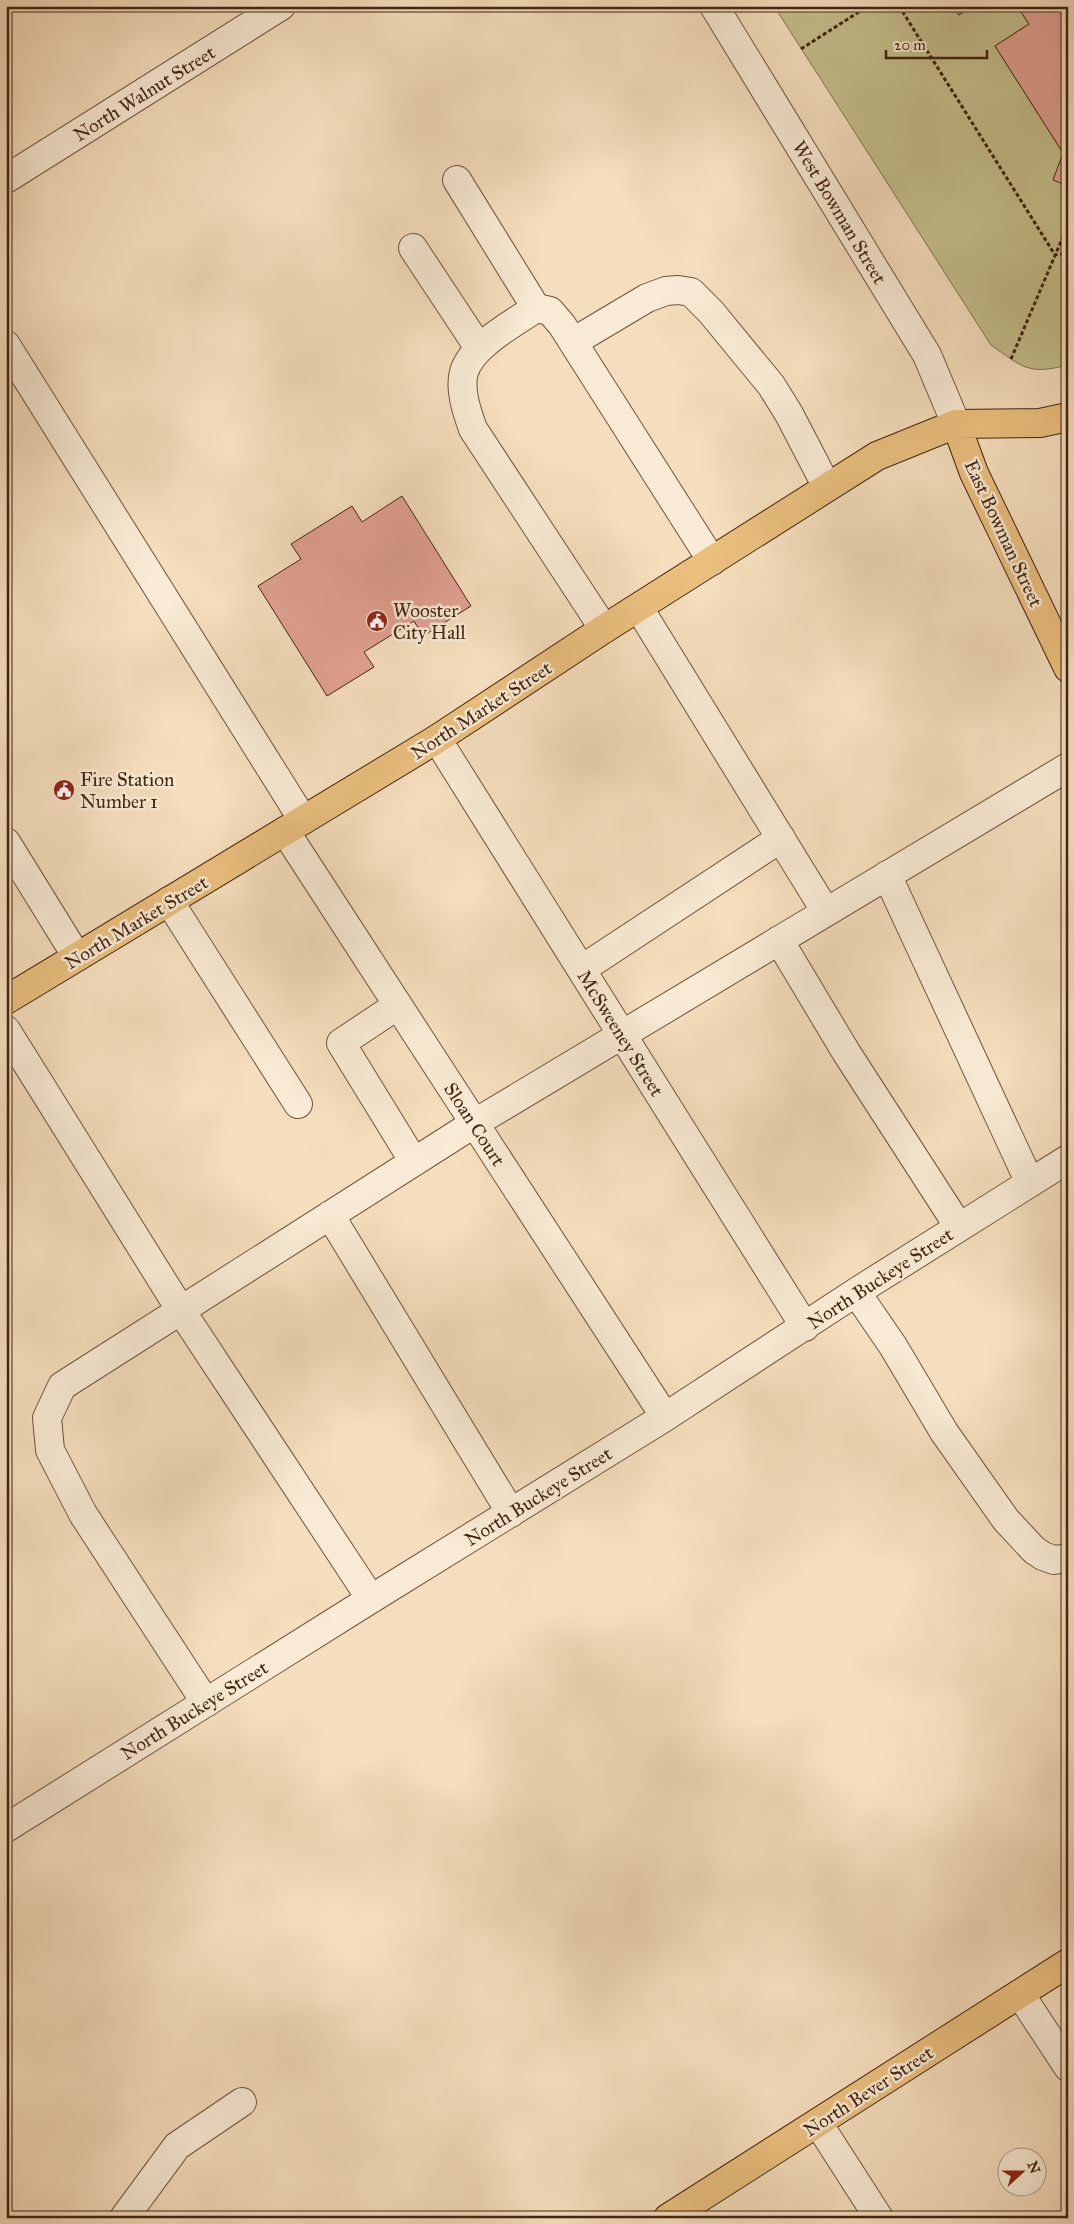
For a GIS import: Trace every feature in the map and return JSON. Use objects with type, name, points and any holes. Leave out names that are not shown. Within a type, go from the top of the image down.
[{"type":"main road","points":[[956,424],[1040,423],[1068,417]]},
{"type":"main road","name":"North Market Street","points":[[6,1000],[437,739],[604,628],[639,608],[877,456],[956,424]]},
{"type":"main road","name":"East Bowman Street","points":[[956,424],[974,473],[1068,668]]},
{"type":"main road","name":"North Bever Street","points":[[668,2218],[1068,1963]]},
{"type":"street","name":"North Walnut Street","points":[[6,179],[281,6]]},
{"type":"street","name":"West Bowman Street","points":[[714,6],[928,356],[956,424]]},
{"type":"street","points":[[457,180],[536,308],[550,311],[573,342],[712,561]]},
{"type":"street","points":[[413,248],[479,348]]},
{"type":"street","points":[[573,342],[647,298],[666,291],[691,292],[711,312],[771,386],[789,414],[827,487]]},
{"type":"street","points":[[536,308],[479,348],[464,373],[464,402],[473,429],[604,628]]},
{"type":"street","name":"Sloan Court","points":[[6,345],[294,825],[398,1005],[665,1417]]},
{"type":"street","points":[[639,608],[826,912]]},
{"type":"street","name":"McSweeney Street","points":[[437,739],[805,1327]]},
{"type":"street","points":[[206,1703],[83,1514],[50,1450],[46,1418],[62,1386],[475,1123],[1068,766]]},
{"type":"street","points":[[582,969],[781,838]]},
{"type":"street","points":[[6,842],[77,957]]},
{"type":"street","points":[[887,875],[1030,1183]]},
{"type":"street","points":[[169,901],[298,1104]]},
{"type":"street","points":[[779,940],[846,1052],[959,1227]]},
{"type":"street","points":[[398,1005],[341,1043],[414,1162]]},
{"type":"street","points":[[6,1030],[180,1310],[370,1599]]},
{"type":"street","name":"North Buckeye Street","points":[[6,1828],[370,1599],[665,1417],[856,1292],[1068,1159]]},
{"type":"street","points":[[330,1215],[511,1512]]},
{"type":"street","points":[[856,1292],[893,1346],[944,1432],[1006,1520],[1042,1556],[1054,1560],[1068,1558]]},
{"type":"street","points":[[1020,1994],[1068,2067]]},
{"type":"street","points":[[124,2218],[177,2146],[242,2102]]},
{"type":"street","points":[[818,2123],[879,2218]]},
{"type":"path","points":[[801,49],[868,6]]},
{"type":"path","points":[[899,6],[1055,256]]},
{"type":"path","points":[[1011,359],[1068,226]]},
{"type":"path","points":[[1055,256],[1068,253]]},
{"type":"shaded area","points":[[774,6],[953,6],[959,15],[973,6],[1017,6],[1029,24],[995,46],[1063,153],[1068,186],[1068,365],[1044,369],[1027,367],[1019,364],[991,345]]},
{"type":"building","points":[[953,6],[973,6],[959,15]]},
{"type":"building","points":[[1017,6],[1068,6],[1068,186],[1053,180],[1063,153],[995,46],[1029,24]]},
{"type":"building","points":[[402,496],[471,606],[423,636],[414,621],[364,652],[374,667],[327,696],[258,586],[301,559],[291,544],[352,506],[362,522]]},
{"type":"place","name":"Wooster City Hall","points":[[377,621]]},
{"type":"place","name":"Fire Station Number 1","points":[[64,790]]}]
